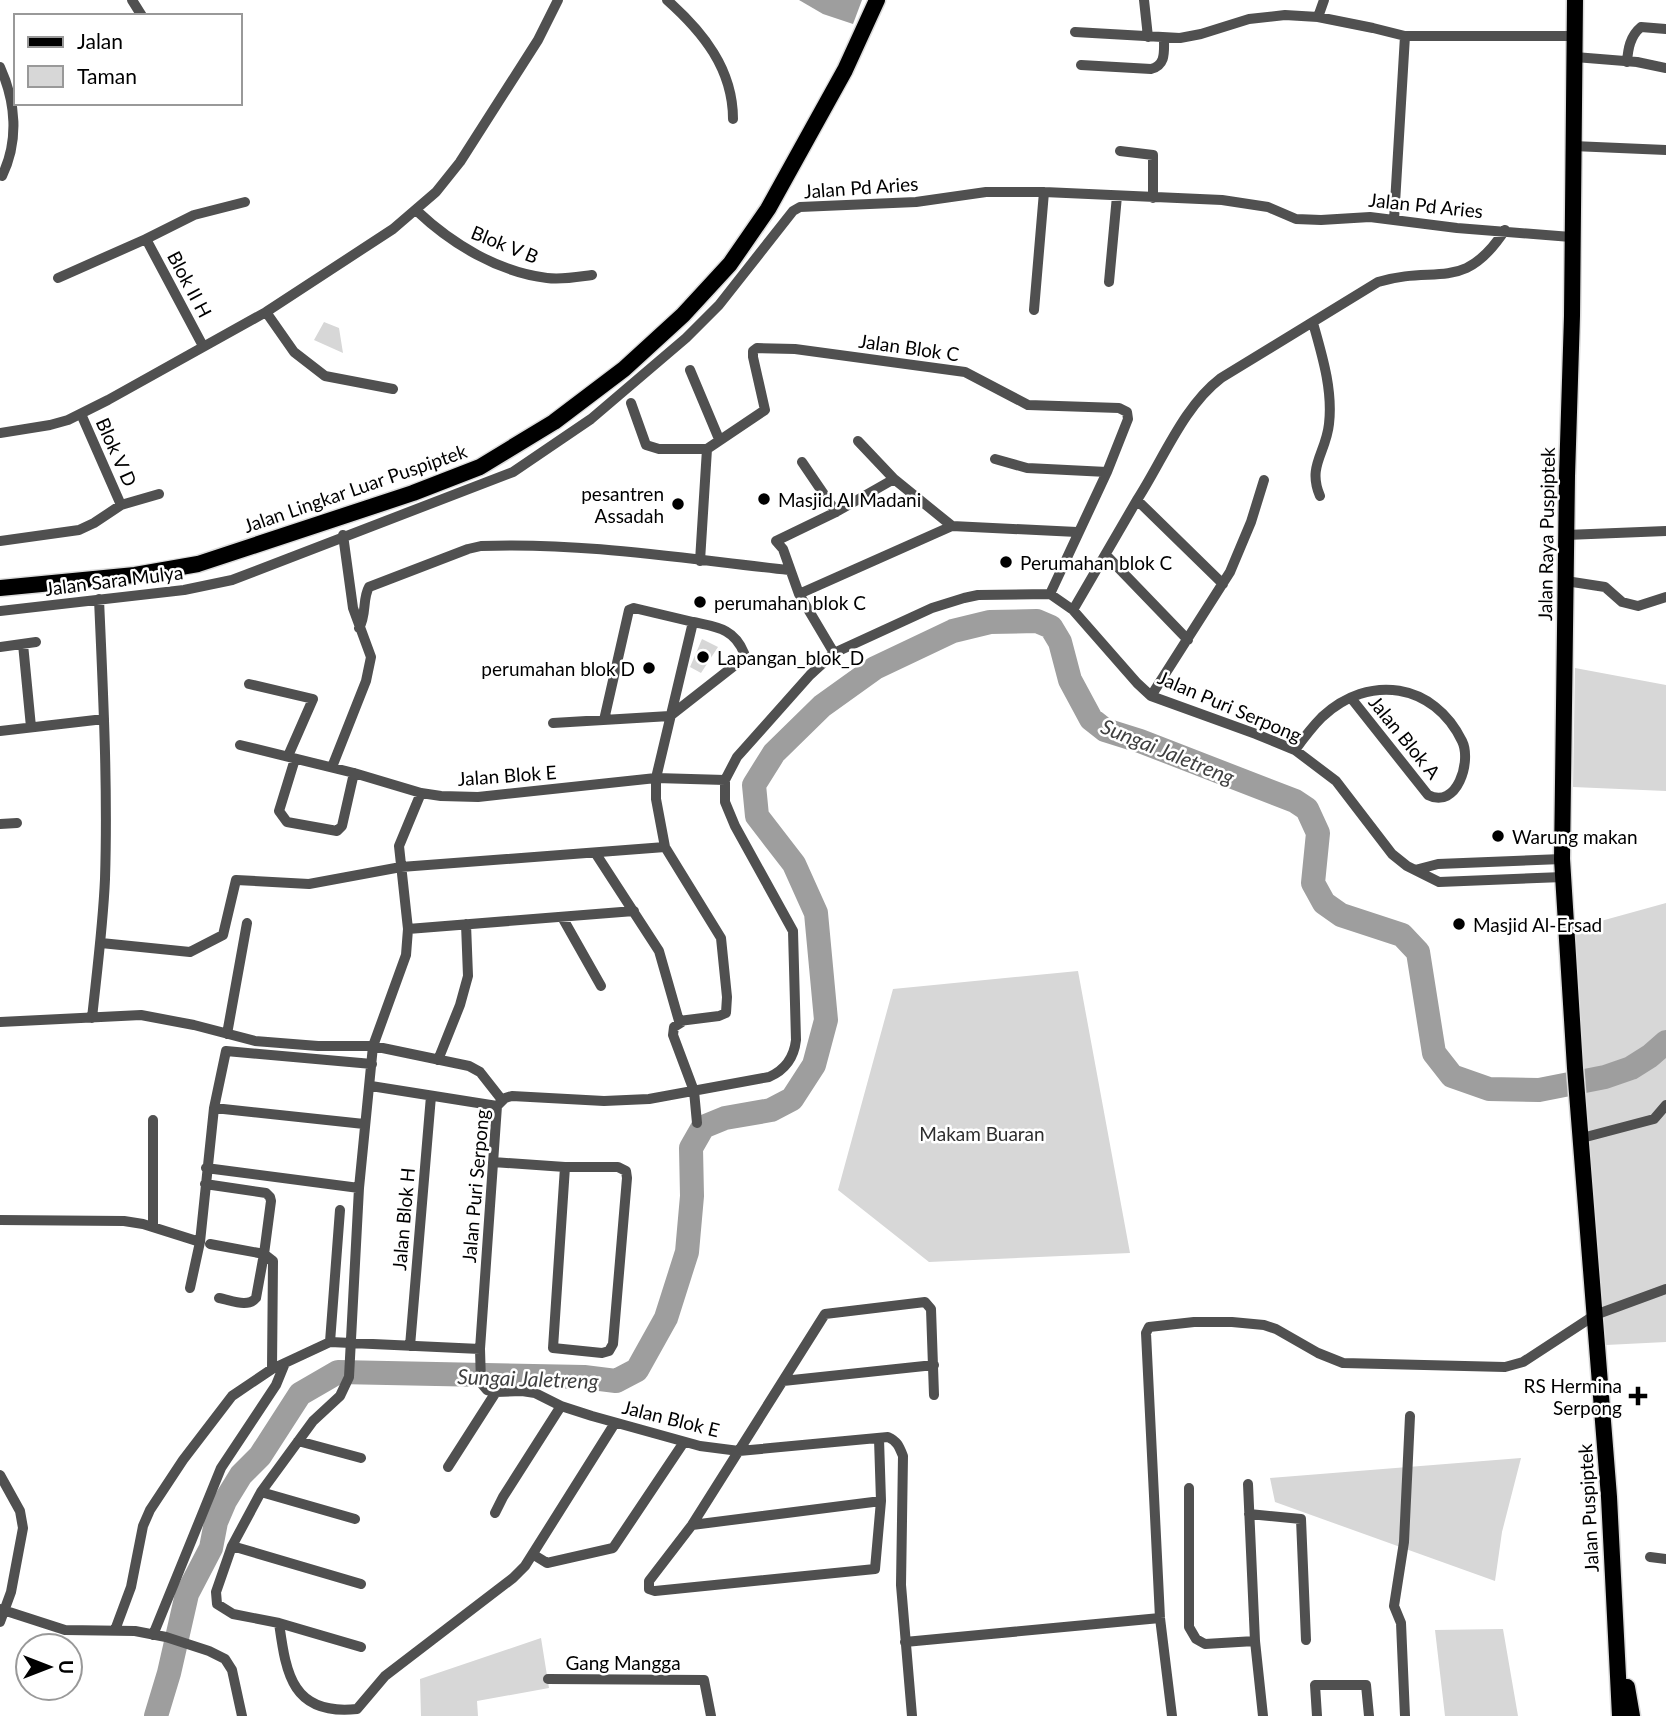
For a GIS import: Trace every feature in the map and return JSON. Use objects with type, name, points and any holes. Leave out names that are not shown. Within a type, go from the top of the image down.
[{"type":"main road","name":"Jalan Lingkar Luar Puspiptek","points":[[0,588],[135,575],[198,564],[413,494],[480,467],[554,422],[624,369],[683,315],[730,264],[768,209],[845,69],[877,0]]},
{"type":"main road","name":"Jalan Raya Puspiptek","points":[[1575,0],[1562,859],[1575,1068],[1582,1134]]},
{"type":"main road","name":"Jalan Puspiptek","points":[[1582,1134],[1616,1619],[1620,1716]]},
{"type":"main road","points":[[1616,1619],[1632,1716]]},
{"type":"street","points":[[0,433],[50,425],[80,414],[266,313],[353,257],[417,211],[436,192],[481,132],[538,40],[558,0]]},
{"type":"street","points":[[667,0],[696,28],[713,50],[730,88],[733,119]]},
{"type":"street","points":[[1144,0],[1149,37]]},
{"type":"street","points":[[1318,17],[1324,0]]},
{"type":"street","points":[[1075,32],[1164,39],[1191,37],[1249,19],[1285,15],[1318,17],[1405,36],[1575,36]]},
{"type":"street","points":[[1627,62],[1630,42],[1637,30],[1641,27],[1666,29]]},
{"type":"street","points":[[1394,220],[1405,36]]},
{"type":"street","points":[[1081,65],[1151,69],[1158,67],[1163,62],[1164,39]]},
{"type":"street","points":[[1574,57],[1666,68]]},
{"type":"street","points":[[0,67],[7,82],[14,117],[10,160],[2,176]]},
{"type":"street","points":[[1573,146],[1666,150]]},
{"type":"street","points":[[1120,151],[1153,155],[1153,198]]},
{"type":"street","name":"Jalan Pd Aries","points":[[232,580],[343,535],[513,472],[591,419],[695,330],[719,305],[793,211],[800,206],[916,202],[986,192],[1044,192],[1222,200],[1255,204],[1296,219],[1321,220],[1358,216],[1572,237]]},
{"type":"street","points":[[1034,310],[1044,192]]},
{"type":"street","points":[[1109,282],[1117,196]]},
{"type":"street","name":"Blok II H","points":[[58,278],[194,215],[245,202]]},
{"type":"street","name":"Blok V B","points":[[417,211],[449,238],[505,267],[547,278],[592,275]]},
{"type":"street","points":[[1073,610],[1200,397],[1221,379],[1378,282],[1401,276],[1445,274],[1470,267],[1494,247],[1505,230]]},
{"type":"street","name":"Blok II H","points":[[146,239],[203,346]]},
{"type":"street","points":[[266,313],[294,352],[325,376],[393,389]]},
{"type":"street","points":[[1313,323],[1325,368],[1329,422],[1314,479],[1321,496]]},
{"type":"street","name":"Jalan Blok C","points":[[719,439],[765,410],[752,357],[757,348],[795,349],[965,372],[1028,405],[1119,408],[1127,412],[1128,419],[1107,472],[1050,594]]},
{"type":"street","points":[[631,403],[646,445],[659,449],[707,449],[719,439],[690,370]]},
{"type":"street","name":"Blok V D","points":[[80,414],[121,505]]},
{"type":"street","points":[[858,441],[894,479],[952,526]]},
{"type":"street","points":[[700,561],[707,449]]},
{"type":"street","points":[[995,458],[1027,468],[1107,472]]},
{"type":"street","points":[[802,462],[836,512]]},
{"type":"street","points":[[834,653],[799,594],[783,550],[776,541],[836,512],[894,479]]},
{"type":"street","points":[[1151,696],[1223,584],[1251,522],[1264,480]]},
{"type":"street","name":"Blok V D","points":[[0,541],[79,530],[121,505],[159,494]]},
{"type":"street","points":[[1138,500],[1223,584]]},
{"type":"street","points":[[799,594],[952,526],[1077,532]]},
{"type":"street","points":[[1566,535],[1666,531]]},
{"type":"street","points":[[331,767],[369,672],[369,650],[353,608],[343,535]]},
{"type":"street","points":[[359,628],[364,618],[366,592],[369,587],[468,549],[491,546],[571,546],[633,550],[700,561],[789,570]]},
{"type":"street","points":[[1106,555],[1188,640]]},
{"type":"street","name":"Jalan Sara Mulya","points":[[0,611],[184,590],[232,580]]},
{"type":"street","points":[[1566,581],[1605,587],[1622,602],[1638,606],[1666,597]]},
{"type":"street","points":[[725,780],[737,757],[810,675],[834,653],[950,601],[978,595],[1050,594]]},
{"type":"street","name":"Jalan Puri Serpong","points":[[1050,594],[1073,610],[1151,696],[1295,750],[1336,781],[1392,854],[1415,870],[1439,882],[1563,877]]},
{"type":"street","points":[[92,1018],[105,880],[104,719],[99,599]]},
{"type":"street","points":[[552,723],[604,720],[670,716],[739,662],[744,653],[735,637],[716,627],[634,607],[629,610],[604,720]]},
{"type":"street","points":[[692,622],[656,778],[656,799],[665,847],[721,938],[726,1013],[682,1022],[674,1027],[673,1035],[694,1091],[697,1123]]},
{"type":"street","points":[[0,647],[36,642]]},
{"type":"street","points":[[23,644],[31,727]]},
{"type":"street","points":[[249,684],[313,699],[292,758],[279,811],[283,819],[337,831],[342,826],[354,773]]},
{"type":"street","name":"Jalan Blok A","points":[[1295,750],[1323,716],[1351,698],[1386,689],[1401,690],[1424,697],[1438,709],[1462,740],[1465,749],[1461,777],[1453,791],[1439,798],[1428,795],[1351,698]]},
{"type":"street","points":[[0,731],[104,719]]},
{"type":"street","name":"Jalan Blok E","points":[[240,745],[354,773],[421,793],[478,797],[656,778],[725,780]]},
{"type":"street","name":"Jalan Puri Serpong","points":[[480,1353],[493,1163],[500,1103],[512,1096],[604,1101],[649,1099],[776,1074],[788,1063],[795,1046],[793,931],[735,825],[725,802],[725,780]]},
{"type":"street","points":[[361,1647],[279,1623],[233,1614],[217,1604],[216,1592],[232,1546],[261,1492],[313,1421],[340,1396],[349,1377],[359,1188],[373,1046],[403,966],[408,929],[400,846],[421,793]]},
{"type":"street","points":[[0,824],[17,823]]},
{"type":"street","points":[[101,943],[190,952],[223,935],[236,880],[309,884],[401,867],[665,847]]},
{"type":"street","points":[[596,854],[659,951],[677,1018],[682,1022]]},
{"type":"street","points":[[1415,870],[1438,864],[1562,859]]},
{"type":"street","points":[[408,929],[634,911]]},
{"type":"street","points":[[562,917],[601,985]]},
{"type":"street","points":[[227,1034],[247,923]]},
{"type":"street","points":[[438,1060],[460,1005],[468,976],[466,924]]},
{"type":"street","points":[[0,1022],[141,1015],[255,1041],[373,1046],[469,1066],[480,1072],[500,1103]]},
{"type":"street","points":[[190,1288],[205,1243],[206,1168],[224,1053],[229,1049],[372,1064]]},
{"type":"street","points":[[371,1086],[500,1103]]},
{"type":"street","name":"Jalan Blok H","points":[[410,1346],[431,1096]]},
{"type":"street","points":[[1582,1134],[1654,1119],[1666,1105]]},
{"type":"street","points":[[214,1108],[364,1124]]},
{"type":"street","points":[[153,1120],[153,1227]]},
{"type":"street","points":[[493,1163],[624,1169],[628,1178],[613,1344],[611,1350],[602,1353],[552,1348],[565,1167]]},
{"type":"street","points":[[206,1168],[359,1188]]},
{"type":"street","points":[[205,1184],[266,1193],[270,1197],[264,1254],[254,1301],[247,1303],[219,1297]]},
{"type":"street","points":[[330,1342],[340,1210]]},
{"type":"street","points":[[0,1220],[124,1221],[205,1243],[264,1254],[273,1261],[272,1369]]},
{"type":"street","points":[[1172,1716],[1160,1618],[1146,1333],[1149,1327],[1194,1322],[1264,1325],[1343,1363],[1505,1367],[1523,1362],[1595,1314],[1666,1289]]},
{"type":"street","points":[[879,1439],[881,1501],[875,1569],[651,1591],[649,1589],[649,1581],[692,1525],[825,1314],[922,1301],[931,1309],[934,1395]]},
{"type":"street","points":[[115,1630],[131,1587],[143,1526],[150,1510],[183,1460],[232,1396],[272,1369],[330,1342],[480,1353]]},
{"type":"street","name":"Jalan Blok E","points":[[480,1353],[481,1383],[487,1390],[528,1392],[561,1406],[684,1443],[739,1451],[888,1437],[894,1440],[899,1444],[902,1455],[900,1537],[905,1642]]},
{"type":"street","points":[[153,1635],[220,1468],[276,1385],[285,1363]]},
{"type":"street","points":[[783,1381],[934,1365]]},
{"type":"street","points":[[447,1467],[496,1392]]},
{"type":"street","points":[[495,1513],[561,1406]]},
{"type":"street","points":[[1405,1716],[1401,1623],[1394,1606],[1404,1542],[1410,1416]]},
{"type":"street","points":[[279,1623],[285,1668],[302,1701],[317,1713],[357,1709],[385,1676],[513,1578],[534,1555],[615,1423]]},
{"type":"street","points":[[298,1441],[361,1458]]},
{"type":"street","points":[[534,1555],[547,1563],[612,1548],[684,1443]]},
{"type":"street","points":[[0,1475],[20,1511],[23,1528],[11,1592],[0,1622]]},
{"type":"street","points":[[1248,1484],[1255,1641],[1263,1716]]},
{"type":"street","points":[[1189,1488],[1191,1634],[1205,1644],[1255,1641]]},
{"type":"street","points":[[261,1492],[355,1519]]},
{"type":"street","points":[[692,1525],[881,1501]]},
{"type":"street","points":[[1249,1514],[1301,1519],[1306,1640]]},
{"type":"street","points":[[232,1546],[361,1584]]},
{"type":"street","points":[[1650,1557],[1666,1559]]},
{"type":"street","points":[[3,1609],[65,1630],[115,1630],[166,1637],[225,1658],[233,1670],[242,1716]]},
{"type":"street","points":[[912,1716],[905,1642],[1160,1618]]},
{"type":"street","name":"Gang Mangga","points":[[548,1679],[704,1680],[711,1716]]},
{"type":"street","points":[[1317,1716],[1315,1685],[1366,1685],[1369,1716]]},
{"type":"green space","points":[[324,322],[339,328],[343,353],[314,340]]},
{"type":"green space","name":"Lapangan_blok_D","points":[[702,639],[718,647],[701,673],[690,667]]},
{"type":"green space","points":[[1575,668],[1666,685],[1666,791],[1573,787]]},
{"type":"green space","points":[[1666,903],[1666,1342],[1606,1345],[1572,929]]},
{"type":"green space","name":"Makam Buaran","points":[[1078,971],[1130,1253],[929,1262],[838,1190],[893,989]]},
{"type":"green space","points":[[1521,1458],[1502,1532],[1495,1581],[1275,1502],[1270,1478]]},
{"type":"green space","points":[[1503,1629],[1518,1716],[1445,1716],[1435,1630]]},
{"type":"green space","points":[[541,1638],[549,1688],[477,1701],[478,1716],[421,1716],[420,1679]]},
{"type":"shaded area","points":[[799,0],[862,0],[853,24],[823,14]]},
{"type":"waterway","name":"Sungai Jaletreng","points":[[156,1716],[187,1594],[211,1548],[216,1522],[225,1501],[241,1475],[260,1456],[300,1394],[338,1372],[584,1377],[616,1381],[637,1370],[666,1318],[687,1252],[692,1196],[691,1148],[703,1127],[725,1118],[771,1110],[792,1099],[814,1065],[826,1020],[816,913],[794,864],[757,816],[754,785],[774,753],[822,706],[875,668],[953,631],[990,622],[1037,621],[1051,627],[1060,642],[1070,680],[1091,719],[1105,730],[1295,801],[1307,809],[1318,833],[1313,883],[1324,903],[1341,915],[1402,935],[1418,952],[1434,1053],[1452,1076],[1489,1089],[1539,1090],[1605,1077],[1631,1068],[1666,1042]]},
{"type":"place","name":"Masjid Al Madani","points":[[764,499]]},
{"type":"place","name":"pesantren Assadah","points":[[678,504]]},
{"type":"place","name":"Perumahan blok C","points":[[1006,562]]},
{"type":"place","name":"perumahan blok C","points":[[700,602]]},
{"type":"place","name":"Lapangan_blok_D","points":[[703,657]]},
{"type":"place","name":"perumahan blok D","points":[[649,668]]},
{"type":"place","name":"Warung makan","points":[[1498,836]]},
{"type":"place","name":"Masjid Al-Ersad","points":[[1459,924]]},
{"type":"place","name":"RS Hermina Serpong","points":[[1638,1396]]}]
